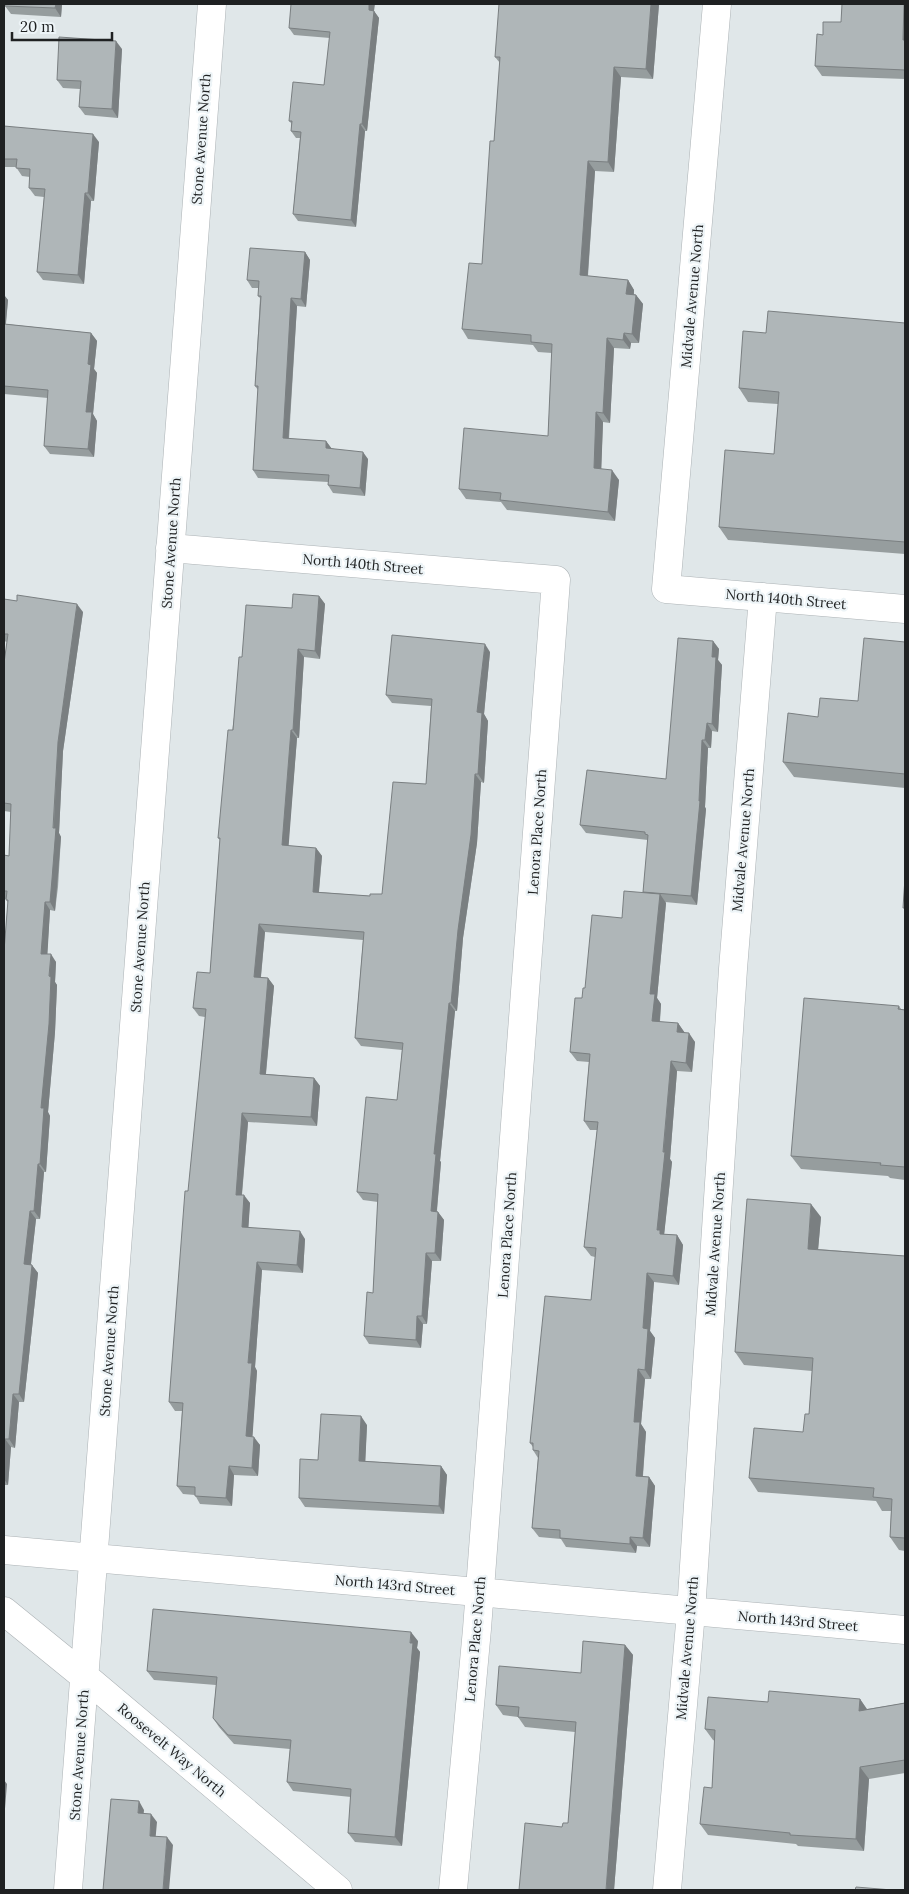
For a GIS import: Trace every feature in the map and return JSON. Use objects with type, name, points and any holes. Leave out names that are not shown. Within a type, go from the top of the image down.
[{"type":"street","name":"Stone Avenue North","points":[[68,1890],[212,4]]},
{"type":"street","name":"Midvale Avenue North","points":[[666,589],[717,4]]},
{"type":"street","name":"North 140th Street","points":[[170,548],[556,580]]},
{"type":"street","name":"Lenora Place North","points":[[453,1890],[480,1592],[556,580]]},
{"type":"street","name":"North 140th Street","points":[[666,589],[905,609]]},
{"type":"street","name":"Midvale Avenue North","points":[[667,1890],[691,1612],[733,969],[763,597]]},
{"type":"street","name":"North 143rd Street","points":[[4,1550],[905,1630]]},
{"type":"street","name":"Roosevelt Way North","points":[[4,1611],[338,1890]]},
{"type":"building","points":[[5,4],[56,4],[55,8],[5,6]]},
{"type":"building","points":[[291,4],[369,4],[369,10],[374,11],[362,124],[360,124],[351,220],[293,214],[301,132],[291,131],[292,121],[289,121],[293,82],[324,85],[330,32],[289,28]]},
{"type":"building","points":[[499,4],[651,4],[646,69],[614,67],[608,162],[588,161],[580,275],[628,280],[626,294],[636,295],[632,334],[624,333],[623,340],[607,338],[603,413],[596,412],[594,468],[612,470],[608,512],[500,500],[501,493],[459,489],[464,428],[548,436],[552,344],[531,342],[531,335],[462,329],[469,263],[482,264],[490,141],[494,141],[500,57],[495,57]]},
{"type":"building","points":[[842,4],[904,4],[903,40],[905,40],[905,70],[815,66],[817,34],[823,35],[823,22],[841,22]]},
{"type":"building","points":[[59,37],[116,41],[112,109],[79,107],[81,81],[57,80]]},
{"type":"building","points":[[4,126],[93,134],[88,193],[85,193],[78,275],[37,272],[45,189],[29,188],[30,169],[16,168],[17,159],[4,159]]},
{"type":"building","points":[[250,248],[305,252],[301,299],[291,298],[283,438],[326,441],[326,448],[363,452],[360,488],[328,485],[329,475],[253,470],[258,386],[255,386],[261,296],[258,296],[259,281],[247,280]]},
{"type":"building","points":[[768,311],[905,323],[905,542],[719,527],[725,450],[774,454],[779,392],[739,388],[743,331],[766,333]]},
{"type":"building","points":[[4,324],[91,333],[88,364],[91,365],[86,412],[92,412],[88,449],[44,446],[48,390],[4,386]]},
{"type":"building","points":[[293,594],[319,596],[315,651],[298,649],[293,730],[291,730],[282,845],[316,848],[313,892],[370,896],[370,894],[382,894],[393,782],[426,784],[432,699],[386,695],[392,635],[485,644],[477,712],[482,713],[478,774],[475,774],[471,835],[458,930],[451,1003],[449,1003],[434,1154],[436,1154],[431,1211],[438,1212],[435,1253],[426,1253],[422,1316],[417,1316],[416,1340],[364,1336],[367,1292],[373,1293],[378,1194],[357,1192],[366,1097],[397,1100],[403,1043],[355,1038],[364,932],[259,924],[254,977],[268,978],[260,1074],[314,1078],[311,1117],[242,1113],[236,1195],[244,1195],[242,1227],[300,1231],[297,1265],[257,1262],[248,1363],[252,1363],[246,1436],[254,1437],[252,1468],[229,1466],[226,1498],[195,1496],[195,1487],[177,1486],[183,1403],[169,1402],[185,1191],[188,1191],[206,1009],[193,1008],[197,972],[210,973],[220,838],[218,838],[228,730],[233,730],[239,657],[242,657],[246,605],[292,608]]},
{"type":"building","points":[[17,595],[77,604],[58,742],[53,828],[56,828],[52,879],[50,902],[45,902],[41,954],[51,954],[49,976],[51,977],[49,1024],[41,1108],[44,1108],[40,1164],[38,1164],[34,1211],[30,1211],[24,1264],[32,1265],[19,1394],[13,1394],[9,1439],[5,1439],[4,1456],[4,951],[8,900],[6,900],[7,891],[4,891],[4,855],[9,856],[11,804],[4,803],[4,663],[8,634],[4,634],[4,599],[17,601]]},
{"type":"building","points":[[678,638],[713,641],[712,657],[716,657],[712,724],[707,723],[705,740],[702,740],[700,801],[691,896],[643,892],[648,835],[645,832],[580,825],[587,770],[666,779]]},
{"type":"building","points":[[864,638],[905,642],[905,774],[783,762],[788,713],[818,717],[820,698],[858,701]]},
{"type":"building","points":[[905,878],[905,908],[903,908]]},
{"type":"building","points":[[624,891],[660,894],[650,994],[655,994],[652,1021],[678,1023],[677,1032],[689,1033],[686,1063],[671,1061],[663,1152],[665,1152],[657,1230],[660,1230],[660,1234],[677,1235],[673,1276],[647,1273],[643,1328],[648,1329],[645,1370],[638,1369],[634,1422],[640,1422],[636,1476],[649,1477],[643,1538],[630,1537],[630,1544],[560,1538],[560,1530],[532,1528],[539,1451],[533,1450],[533,1443],[530,1443],[545,1296],[591,1300],[596,1248],[584,1247],[598,1122],[584,1121],[590,1054],[570,1052],[575,998],[582,998],[583,988],[585,988],[592,915],[622,918]]},
{"type":"building","points":[[804,998],[899,1006],[898,1009],[905,1010],[905,1167],[880,1165],[881,1163],[791,1156]]},
{"type":"building","points":[[747,1199],[811,1204],[808,1249],[905,1256],[905,1538],[890,1537],[892,1499],[873,1497],[874,1488],[749,1478],[754,1428],[803,1432],[805,1414],[809,1414],[813,1358],[735,1352]]},
{"type":"building","points":[[321,1414],[361,1416],[359,1461],[441,1466],[439,1506],[299,1498],[300,1459],[318,1460]]},
{"type":"building","points":[[153,1609],[411,1632],[410,1643],[413,1643],[395,1837],[348,1833],[351,1789],[287,1782],[291,1740],[228,1735],[213,1718],[217,1677],[147,1671]]},
{"type":"building","points":[[583,1641],[625,1645],[606,1890],[519,1890],[525,1823],[562,1827],[563,1823],[568,1823],[576,1722],[518,1717],[519,1707],[496,1705],[499,1666],[581,1673]]},
{"type":"building","points":[[769,1691],[860,1699],[859,1711],[905,1703],[905,1760],[860,1767],[856,1839],[790,1835],[790,1833],[700,1824],[704,1787],[712,1788],[715,1730],[705,1729],[708,1697],[768,1702]]},
{"type":"building","points":[[111,1799],[139,1801],[138,1813],[151,1814],[150,1836],[167,1837],[163,1890],[103,1890]]},
{"type":"building","points":[[856,1887],[892,1890],[855,1890]]}]
